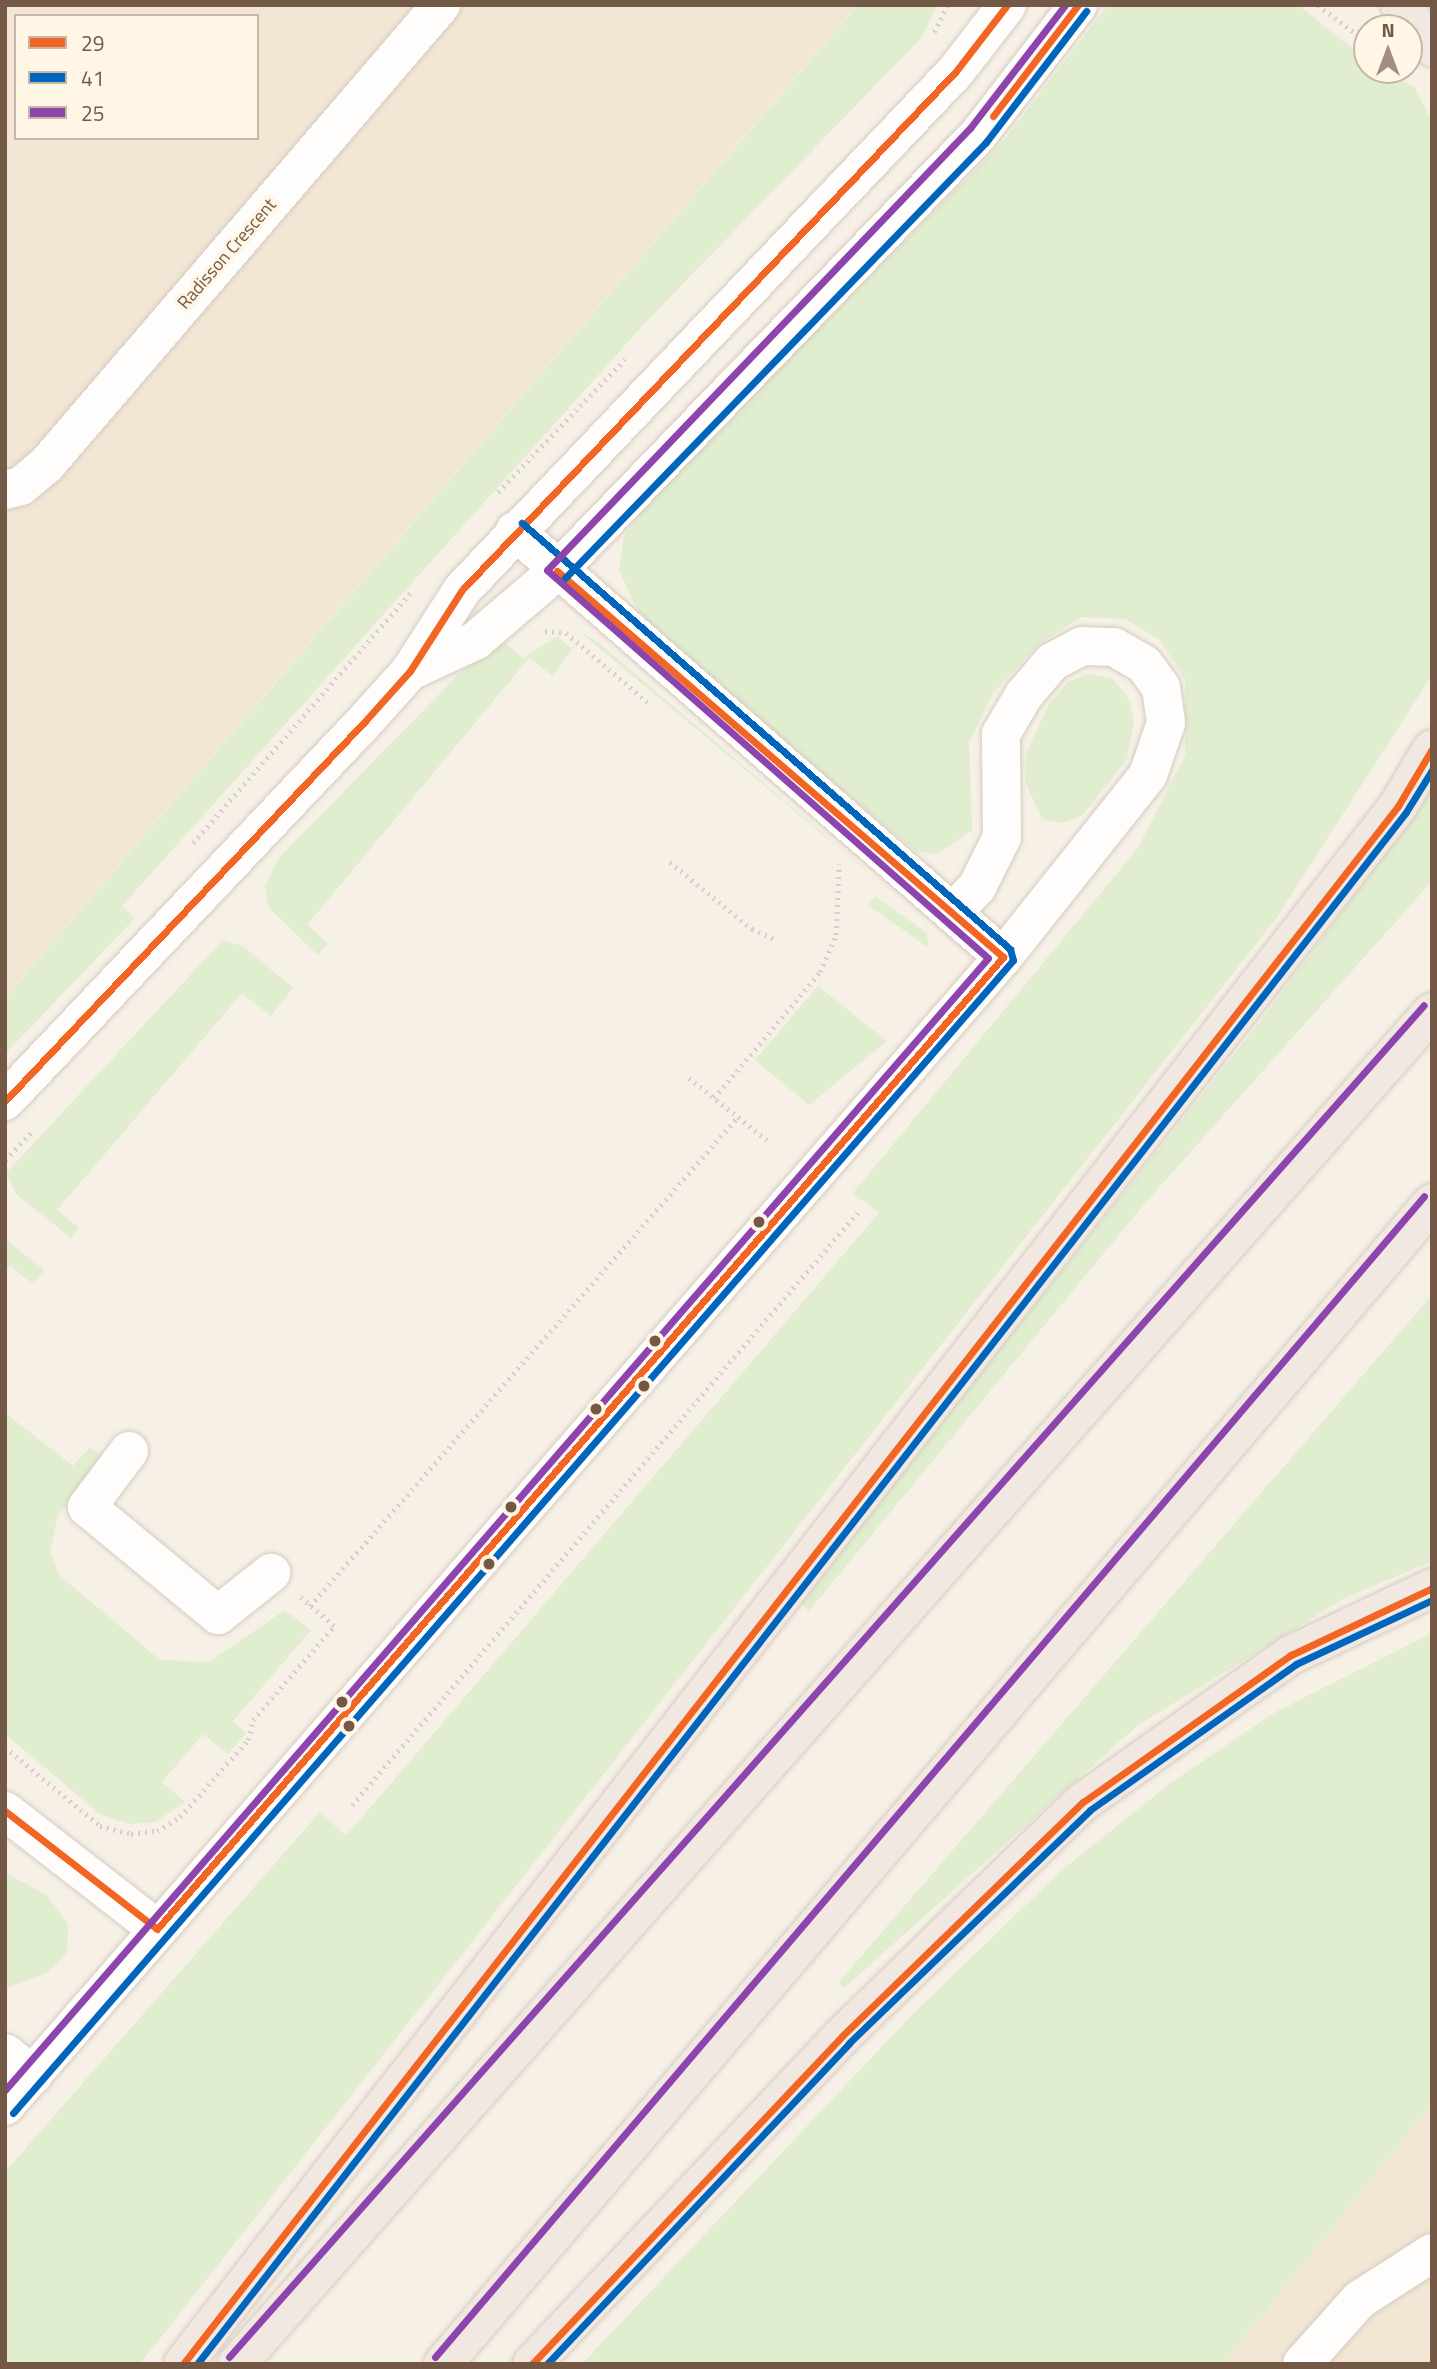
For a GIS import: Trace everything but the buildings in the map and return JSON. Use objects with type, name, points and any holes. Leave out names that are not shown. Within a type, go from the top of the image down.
[{"type":"highway","points":[[1400,5],[1432,47]]},
{"type":"highway","points":[[183,2364],[1398,806],[1432,749]]},
{"type":"highway","points":[[237,2364],[1432,1012]]},
{"type":"highway","points":[[443,2364],[1432,1203]]},
{"type":"highway","points":[[532,2364],[842,2036],[1083,1802],[1291,1655],[1432,1588]]},
{"type":"street","name":"Radisson Crescent","points":[[5,490],[21,486],[47,464],[440,5]]},
{"type":"street","points":[[956,71],[983,5]]},
{"type":"street","points":[[5,1101],[410,671],[462,590],[515,531],[956,71],[1007,5]]},
{"type":"street","points":[[410,671],[475,641],[557,570],[978,135],[1078,5]]},
{"type":"street","points":[[515,531],[1003,957]]},
{"type":"street","points":[[5,2106],[19,2064],[156,1929],[1003,957],[1148,775],[1166,723],[1161,687],[1144,664],[1114,647],[1082,646],[1052,663],[1024,695],[1001,734],[1002,837],[977,887],[953,912]]},
{"type":"street","points":[[128,1451],[87,1507],[218,1615],[271,1573]]},
{"type":"street","points":[[5,1811],[156,1929]]},
{"type":"street","points":[[1301,2364],[1359,2300],[1432,2253]]},
{"type":"path","points":[[1318,5],[1353,32]]},
{"type":"path","points":[[537,629],[566,633],[656,708]]},
{"type":"path","points":[[714,1098],[820,972],[836,935],[838,856]]},
{"type":"path","points":[[670,862],[752,929],[777,940]]},
{"type":"path","points":[[689,1078],[771,1143]]},
{"type":"path","points":[[310,1606],[738,1117]]},
{"type":"path","points":[[352,1805],[858,1212]]},
{"type":"path","points":[[5,1747],[100,1826],[131,1834],[156,1830],[180,1817],[248,1740],[253,1720],[334,1626],[271,1573]]},
{"type":"shaded area","points":[[5,5],[857,5],[5,997]]},
{"type":"shaded area","points":[[1432,2104],[1432,2364],[1223,2364]]},
{"type":"green space","points":[[858,5],[937,5],[923,36],[645,323],[122,906],[135,918],[5,1054],[5,998]]},
{"type":"green space","points":[[1108,5],[1298,5],[1353,49],[1353,84],[1408,84],[1415,88],[1432,122],[1432,675],[1275,920],[140,2364],[5,2364],[5,2172],[320,1812],[346,1836],[879,1213],[853,1193],[1138,848],[1185,755],[1185,679],[1160,640],[1125,619],[1081,617],[1039,644],[993,693],[969,743],[972,830],[938,854],[915,851],[645,625],[619,571],[624,536],[647,502],[1005,139]]},
{"type":"green space","points":[[579,631],[599,643],[907,905],[827,838]]},
{"type":"green space","points":[[496,636],[523,658],[557,636],[572,649],[553,676],[529,658],[307,925],[328,943],[318,955],[268,907],[265,885],[278,859]]},
{"type":"green space","points":[[1087,674],[1112,678],[1129,699],[1134,723],[1127,759],[1083,815],[1062,823],[1042,819],[1025,781],[1026,753],[1049,704],[1068,682]]},
{"type":"green space","points":[[1432,791],[1432,881],[1146,1202],[809,1611],[799,1601],[1260,1022]]},
{"type":"green space","points":[[875,896],[927,933],[929,948],[868,905]]},
{"type":"green space","points":[[223,940],[243,946],[293,988],[271,1016],[242,993],[57,1210],[79,1228],[71,1238],[16,1194],[6,1173]]},
{"type":"green space","points":[[818,986],[887,1041],[809,1105],[755,1060]]},
{"type":"green space","points":[[5,1239],[44,1270],[33,1284],[10,1266],[5,1270]]},
{"type":"green space","points":[[1432,1295],[1432,1561],[1345,1598],[1137,1726],[844,1988],[839,1982]]},
{"type":"green space","points":[[5,1413],[73,1466],[90,1447],[107,1461],[58,1515],[50,1551],[59,1575],[160,1660],[209,1662],[285,1610],[311,1630],[233,1721],[246,1733],[228,1754],[203,1734],[162,1782],[185,1802],[155,1822],[130,1824],[100,1814],[5,1734]]},
{"type":"green space","points":[[1432,1633],[1432,2104],[1223,2364],[582,2364],[912,2015],[1062,1870],[1172,1782],[1274,1713]]},
{"type":"green space","points":[[5,1873],[47,1895],[68,1924],[67,1954],[47,1973],[6,1988]]},
{"type":"transit line","name":"29","points":[[5,1101],[366,720],[410,671],[462,590],[956,71],[1007,5]]},
{"type":"transit line","name":"25","points":[[5,2090],[988,958],[547,570],[970,128],[1065,5]]},
{"type":"transit line","name":"29","points":[[993,116],[1078,5]]},
{"type":"transit line","name":"41","points":[[565,578],[986,142],[1086,11]]},
{"type":"transit line","name":"41","points":[[13,2113],[1013,960],[1010,949],[522,523]]},
{"type":"transit line","name":"29","points":[[157,1929],[1003,957],[557,571]]},
{"type":"transit line","name":"29","points":[[183,2364],[1398,806],[1432,749]]},
{"type":"transit line","name":"41","points":[[197,2364],[1406,812],[1432,770]]},
{"type":"transit line","name":"25","points":[[229,2357],[1424,1005]]},
{"type":"transit line","name":"25","points":[[435,2357],[1424,1196]]},
{"type":"transit line","name":"29","points":[[532,2364],[842,2036],[1083,1802],[1291,1655],[1432,1588]]},
{"type":"transit line","name":"41","points":[[547,2364],[849,2043],[1090,1810],[1296,1664],[1432,1600]]},
{"type":"transit line","name":"29","points":[[5,1811],[157,1929]]}]
